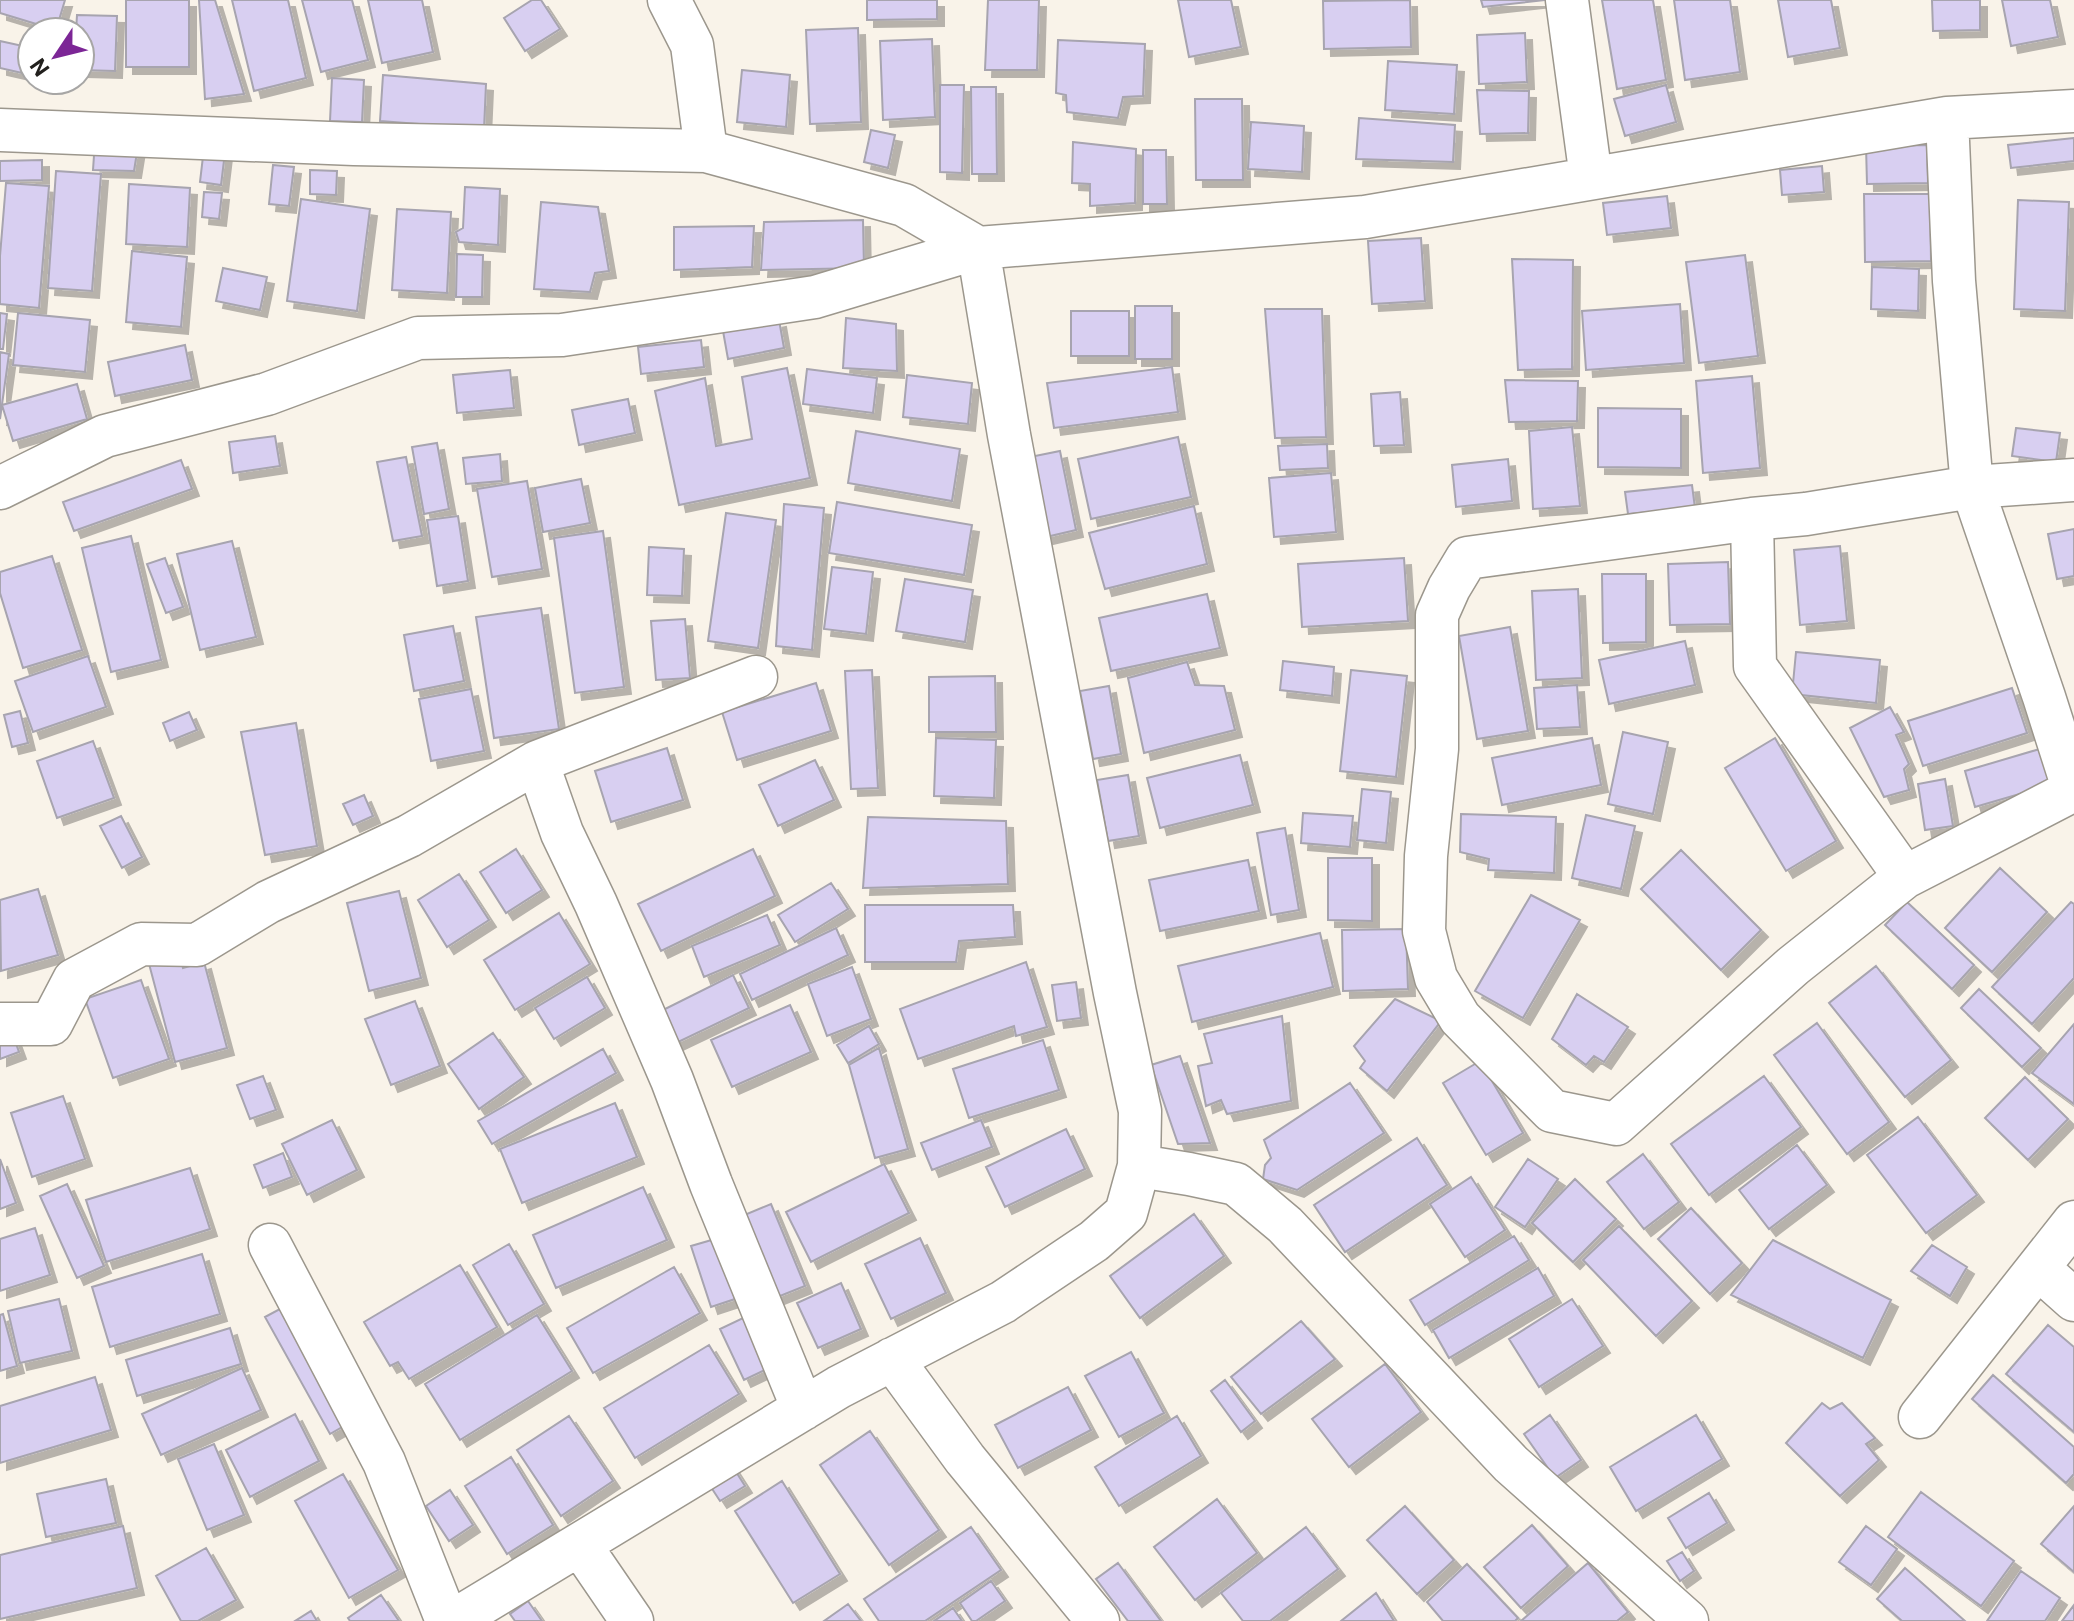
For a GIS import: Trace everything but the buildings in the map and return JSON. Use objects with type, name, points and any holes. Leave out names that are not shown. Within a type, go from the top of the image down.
[{"type":"street","points":[[669,0],[692,45],[706,151]]},
{"type":"street","points":[[1567,0],[1591,178]]},
{"type":"street","points":[[0,488],[105,436],[267,394],[418,338],[562,335],[815,297],[978,248],[1365,217],[1947,118],[2074,111]]},
{"type":"street","points":[[1947,118],[1954,281],[1972,487],[2074,790],[1905,877],[1793,966],[1616,1124],[1552,1111],[1460,1018],[1436,978],[1424,931],[1426,856],[1437,749],[1437,615],[1467,558],[1806,514],[1972,487],[2074,480]]},
{"type":"street","points":[[0,130],[354,144],[706,151],[904,205],[978,248]]},
{"type":"street","points":[[270,1245],[384,1462],[450,1621],[803,1409],[1003,1302],[1094,1241],[1126,1213],[1139,1166],[1140,1111],[1009,435],[978,248]]},
{"type":"street","points":[[1752,519],[1755,666],[1905,877]]},
{"type":"street","points":[[0,1024],[51,1024],[74,980],[141,944],[197,945],[268,902],[409,836],[537,762],[756,677]]},
{"type":"street","points":[[537,762],[562,833],[672,1080],[803,1409]]},
{"type":"street","points":[[1139,1166],[1236,1184],[1285,1225],[1511,1464],[1687,1621]]},
{"type":"street","points":[[1920,1417],[2074,1222]]},
{"type":"street","points":[[2038,1268],[2074,1300]]},
{"type":"street","points":[[892,1359],[965,1459],[1098,1621]]},
{"type":"street","points":[[580,1545],[632,1621]]}]
